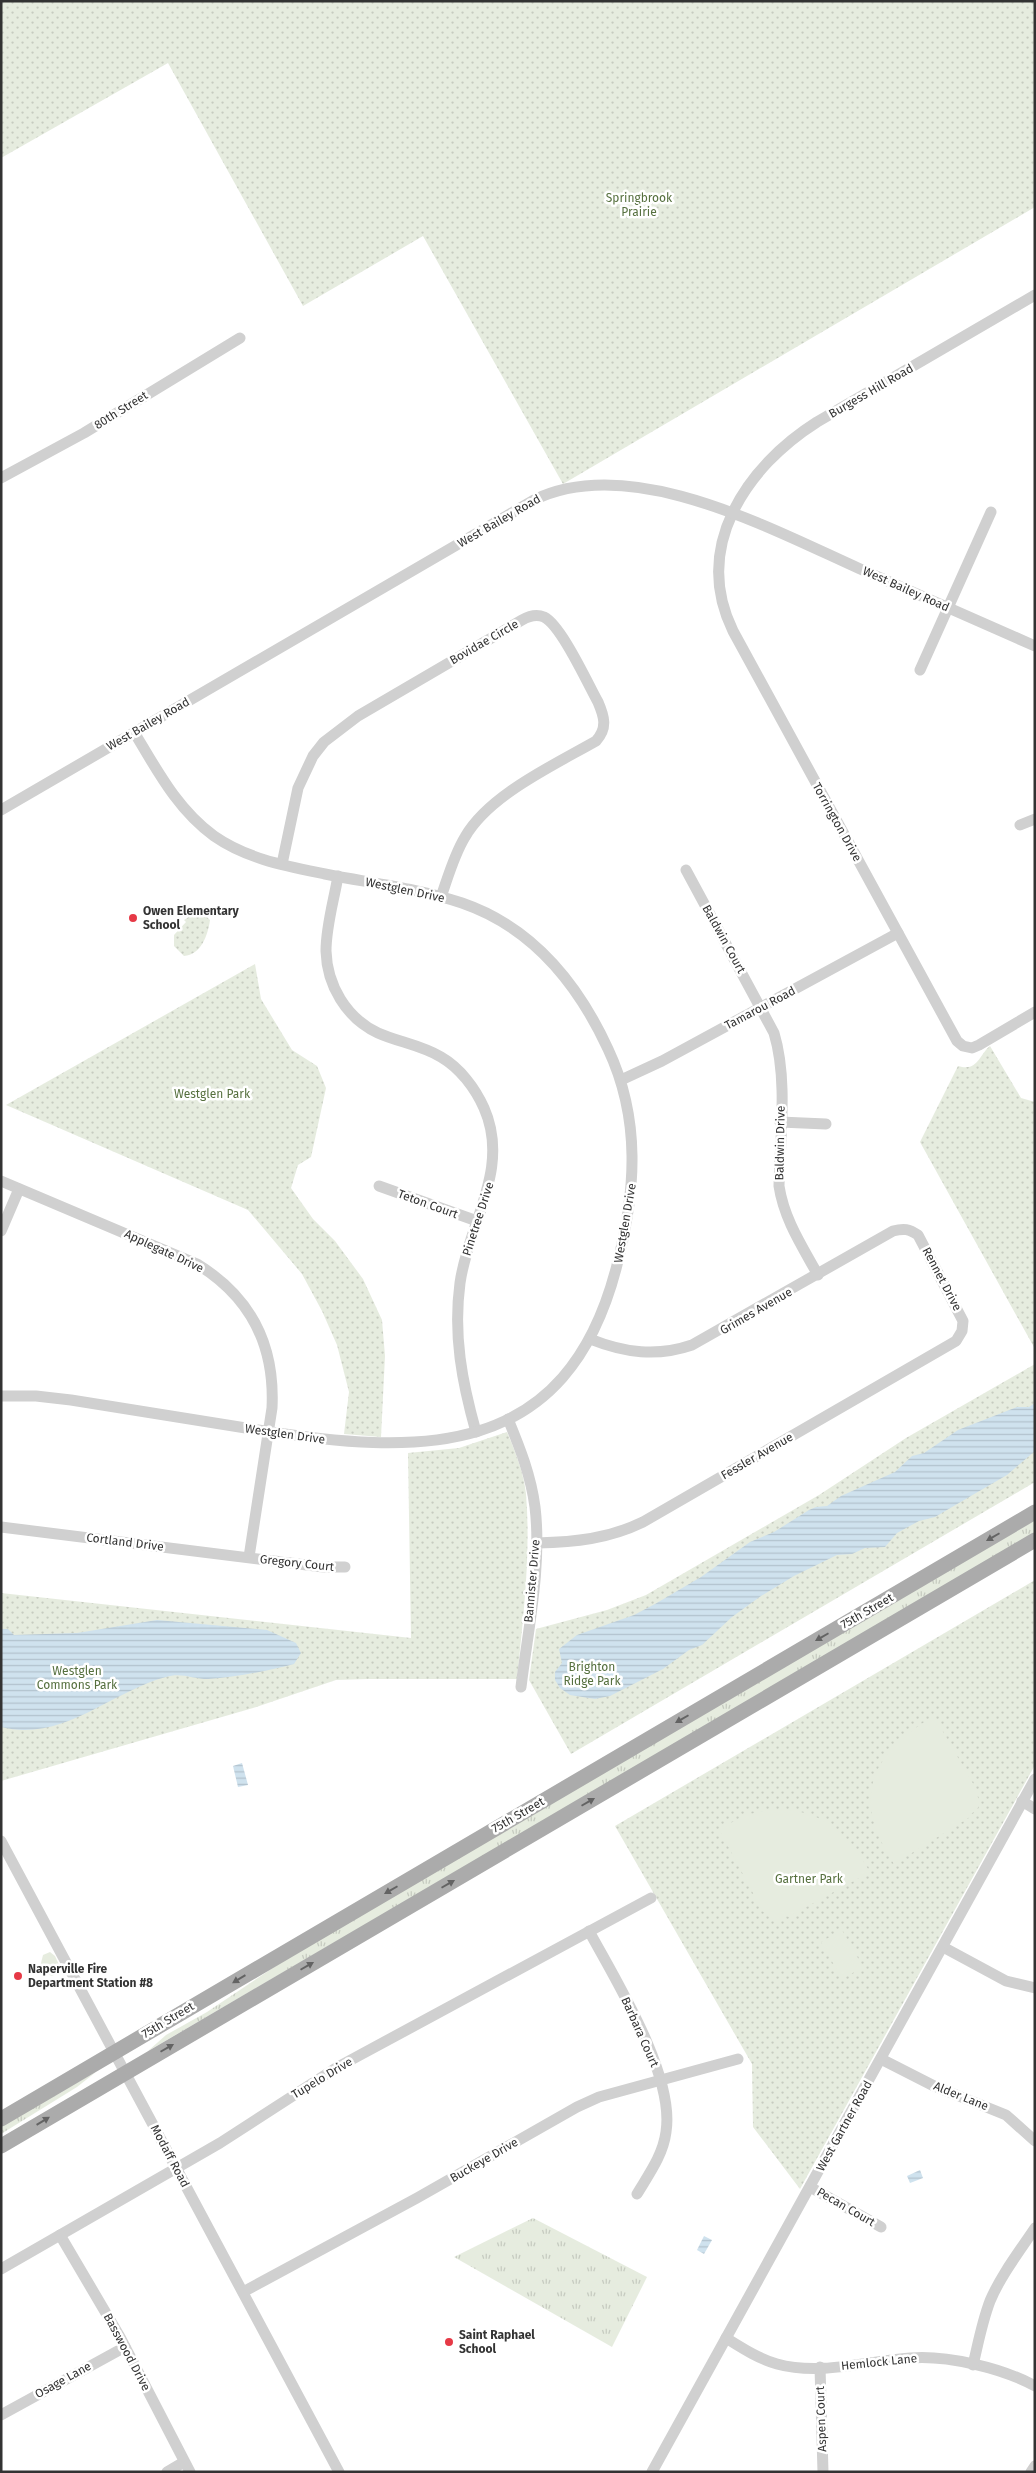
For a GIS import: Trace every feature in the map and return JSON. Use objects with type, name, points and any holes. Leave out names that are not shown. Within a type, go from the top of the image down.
[{"type":"main road","name":"75th Street","points":[[1,2119],[1035,1512]]},
{"type":"main road","name":"75th Street","points":[[1,2146],[1035,1540]]},
{"type":"street","name":"Burgess Hill Road","points":[[732,514],[758,473],[798,434],[1035,295]]},
{"type":"street","name":"80th Street","points":[[1,478],[84,434],[240,338]]},
{"type":"street","name":"West Bailey Road","points":[[1,810],[545,494],[587,487],[632,488],[680,496],[732,514],[1035,646]]},
{"type":"street","points":[[920,670],[991,512]]},
{"type":"street","name":"Torrington Drive","points":[[732,514],[721,542],[718,574],[720,597],[729,623],[957,1040],[963,1046],[979,1046],[1035,1012]]},
{"type":"street","name":"Bovidae Circle","points":[[282,864],[303,774],[313,756],[330,736],[358,716],[522,620],[533,616],[543,616],[556,627],[598,702],[604,719],[603,730],[596,741],[502,797],[483,813],[465,837],[441,897]]},
{"type":"street","name":"Westglen Drive","points":[[1,1396],[36,1396],[71,1400],[336,1441],[384,1444],[438,1441],[476,1432],[508,1419],[533,1403],[558,1382],[579,1357],[601,1317],[611,1290],[630,1205],[633,1149],[621,1080],[608,1048],[587,1010],[565,977],[540,949],[520,933],[482,910],[441,897],[282,864],[246,854],[224,842],[196,821],[170,792],[134,732]]},
{"type":"street","points":[[1020,825],[1035,820]]},
{"type":"street","name":"Baldwin Court","points":[[686,870],[761,1007]]},
{"type":"street","name":"Pinetree Drive","points":[[338,876],[326,949],[331,980],[340,998],[352,1014],[377,1032],[428,1050],[443,1058],[469,1083],[484,1109],[491,1128],[494,1156],[489,1188],[465,1257],[460,1282],[457,1332],[463,1385],[476,1432]]},
{"type":"street","name":"Tamarou Road","points":[[621,1080],[662,1061],[898,933]]},
{"type":"street","name":"Baldwin Drive","points":[[761,1007],[778,1047],[781,1073],[779,1186],[781,1200],[789,1223],[818,1275]]},
{"type":"street","points":[[780,1122],[826,1124]]},
{"type":"street","name":"Applegate Drive","points":[[1,1181],[173,1253],[208,1271],[226,1286],[250,1315],[268,1355],[273,1389],[269,1432],[249,1557]]},
{"type":"street","name":"Teton Court","points":[[379,1186],[477,1221]]},
{"type":"street","points":[[1,1231],[19,1189]]},
{"type":"street","name":"Grimes Avenue","points":[[590,1339],[624,1351],[640,1353],[681,1349],[708,1338],[893,1231],[902,1228],[912,1231]]},
{"type":"street","name":"Rennet Drive","points":[[912,1231],[921,1241],[961,1315],[962,1331]]},
{"type":"street","name":"Fessler Avenue","points":[[537,1543],[568,1543],[597,1539],[643,1522],[956,1341],[962,1331]]},
{"type":"street","name":"Bannister Drive","points":[[508,1419],[519,1445],[530,1480],[535,1506],[537,1543],[521,1687]]},
{"type":"street","name":"Cortland Drive","points":[[1,1527],[249,1557]]},
{"type":"street","name":"Gregory Court","points":[[249,1557],[323,1567],[345,1567]]},
{"type":"street","name":"West Gartner Road","points":[[652,2472],[1035,1779]]},
{"type":"street","points":[[1022,1802],[1035,1809]]},
{"type":"street","name":"Modaff Road","points":[[1,1841],[339,2472]]},
{"type":"street","name":"Tupelo Drive","points":[[1,2270],[220,2143],[336,2068],[651,1898]]},
{"type":"street","name":"Barbara Court","points":[[589,1931],[635,2016],[651,2051],[666,2107],[666,2132],[660,2153],[637,2194]]},
{"type":"street","points":[[943,1947],[1006,1981],[1035,1988]]},
{"type":"street","name":"Buckeye Drive","points":[[243,2292],[417,2198],[577,2107],[599,2097],[738,2059]]},
{"type":"street","name":"Alder Lane","points":[[881,2059],[934,2086],[1006,2116],[1035,2141]]},
{"type":"street","name":"Pecan Court","points":[[810,2186],[881,2227]]},
{"type":"street","points":[[973,2365],[982,2325],[990,2302],[997,2287],[1035,2228]]},
{"type":"street","name":"Basswood Drive","points":[[60,2235],[125,2347],[187,2467]]},
{"type":"street","name":"Hemlock Lane","points":[[726,2338],[777,2364],[792,2367],[820,2367],[922,2358],[973,2365],[1014,2376],[1035,2386]]},
{"type":"street","name":"Osage Lane","points":[[1,2416],[125,2347]]},
{"type":"street","name":"Aspen Court","points":[[820,2367],[823,2472]]},
{"type":"street","points":[[1030,2472],[1035,2466]]},
{"type":"street","points":[[167,2472],[187,2467]]},
{"type":"green space","name":"Springbrook Prairie","points":[[1,1],[1035,1],[1035,207],[563,484],[423,236],[303,306],[168,63],[1,158]]},
{"type":"green space","points":[[200,910],[210,920],[207,932],[199,948],[190,955],[184,956],[174,946],[174,935],[186,922],[184,920]]},
{"type":"green space","name":"Westglen Park","points":[[255,964],[261,999],[292,1050],[317,1066],[326,1088],[311,1157],[298,1165],[291,1188],[313,1219],[335,1241],[363,1279],[382,1320],[385,1356],[381,1437],[344,1434],[349,1392],[337,1345],[322,1311],[302,1274],[248,1210],[6,1105]]},
{"type":"green space","points":[[990,1046],[1021,1098],[1035,1102],[1035,1349],[920,1142],[958,1066],[970,1067],[974,1065]]},
{"type":"green space","name":"Brighton Ridge Park","points":[[1035,1364],[1035,1482],[571,1754],[529,1680],[536,1629],[607,1610],[646,1595],[819,1495],[906,1438]]},
{"type":"green space","name":"Westglen Commons Park","points":[[507,1432],[523,1478],[526,1494],[528,1540],[526,1587],[517,1679],[336,1680],[253,1708],[1,1781],[1,1593],[411,1638],[408,1453],[459,1448]]},
{"type":"green space","points":[[1035,1520],[1035,1534],[148,2051],[166,2035],[207,2012],[304,1947]]},
{"type":"green space","name":"Gartner Park","points":[[1035,1580],[1035,1765],[800,2189],[753,2127],[752,2064],[615,1826]]},
{"type":"green space","points":[[934,1716],[979,1794],[977,1795],[980,1802],[977,1810],[969,1815],[970,1817],[894,1864],[881,1841],[873,1819],[871,1799],[874,1780],[881,1763],[894,1746]]},
{"type":"green space","points":[[772,1809],[805,1813],[830,1825],[851,1845],[870,1872],[788,1917],[786,1915],[777,1920],[769,1917],[766,1911],[763,1912],[719,1829],[746,1815]]},
{"type":"green space","points":[[842,1930],[863,1967],[842,1979],[821,1942]]},
{"type":"green space","points":[[50,1952],[55,1956],[60,1967],[58,1973],[52,1976],[45,1973],[41,1963],[43,1955]]},
{"type":"green space","points":[[96,2072],[77,2087],[1,2134],[1,2125]]},
{"type":"green space","points":[[533,2218],[647,2277],[612,2347],[454,2257]]},
{"type":"water","points":[[1035,1403],[1035,1451],[1007,1475],[935,1517],[919,1521],[897,1533],[885,1547],[865,1548],[852,1554],[837,1555],[794,1576],[761,1596],[732,1617],[702,1645],[689,1650],[663,1669],[610,1696],[595,1699],[570,1695],[560,1688],[555,1680],[555,1672],[562,1663],[559,1649],[577,1635],[634,1615],[655,1604],[701,1577],[750,1542],[774,1532],[809,1510],[827,1506],[841,1496],[895,1472],[912,1456],[924,1453],[958,1430],[1017,1407],[1029,1407]]},
{"type":"water","points":[[157,1620],[267,1630],[296,1643],[301,1653],[294,1664],[229,1677],[203,1679],[182,1675],[166,1677],[126,1693],[66,1722],[45,1728],[23,1730],[1,1727],[1,1629],[8,1629],[14,1635],[77,1633]]},
{"type":"water","points":[[242,1763],[248,1785],[238,1787],[233,1766]]},
{"type":"water","points":[[920,2170],[923,2178],[910,2183],[907,2176]]},
{"type":"water","points":[[704,2236],[712,2240],[704,2254],[697,2250]]},
{"type":"place","name":"Owen Elementary School","points":[[133,918]]},
{"type":"place","name":"Naperville Fire Department Station #8","points":[[18,1976]]},
{"type":"place","name":"Saint Raphael School","points":[[449,2342]]}]
